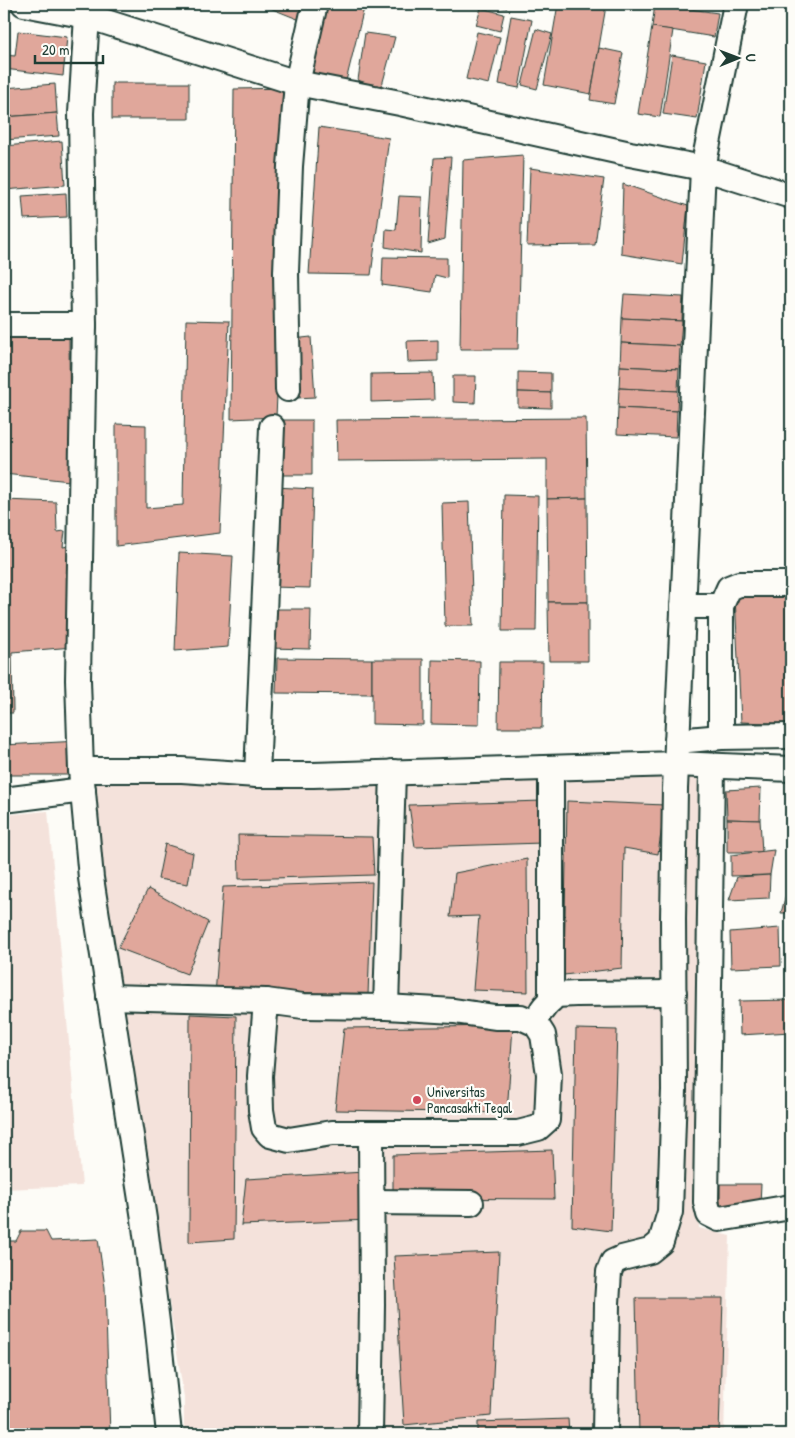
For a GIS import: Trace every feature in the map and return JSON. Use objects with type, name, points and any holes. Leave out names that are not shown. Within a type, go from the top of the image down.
[{"type":"street","points":[[24,4],[89,10],[297,82],[703,168],[791,196]]},
{"type":"street","points":[[288,389],[286,272],[290,166],[297,82],[315,4]]},
{"type":"street","points":[[604,1434],[607,1303],[610,1272],[613,1262],[650,1251],[661,1242],[670,1212],[674,1090],[673,919],[676,764],[703,168],[736,4]]},
{"type":"street","points":[[89,10],[81,113],[84,325],[78,680],[82,780],[91,878],[144,1219],[158,1322],[169,1434]]},
{"type":"street","points":[[4,325],[84,325]]},
{"type":"street","points":[[257,775],[272,427]]},
{"type":"street","points":[[721,737],[721,606],[729,588],[739,584],[791,584]]},
{"type":"street","points":[[683,606],[721,606]]},
{"type":"street","points":[[677,741],[721,737],[791,736]]},
{"type":"street","points":[[4,800],[82,780],[182,770],[257,775],[313,776],[676,764],[791,769]]},
{"type":"street","points":[[712,766],[706,1202],[709,1214],[719,1219],[791,1207]]},
{"type":"street","points":[[551,768],[551,1000]]},
{"type":"street","points":[[386,1007],[393,772]]},
{"type":"street","points":[[536,1024],[545,1006],[555,996],[674,993]]},
{"type":"street","points":[[109,997],[266,1001],[302,1006],[386,1007],[454,1011],[495,1017],[521,1017],[536,1024],[543,1035],[548,1074],[547,1120],[538,1128],[518,1133],[332,1133],[289,1140],[270,1135],[264,1128],[261,1110],[260,1076],[266,1001]]},
{"type":"street","points":[[370,1434],[372,1304],[371,1132]]},
{"type":"street","points":[[372,1202],[471,1203]]},
{"type":"shaded area","name":"Universitas Pancasakti Tegal","points":[[92,775],[474,780],[704,776],[699,1228],[730,1236],[724,1434],[184,1434],[184,1397],[152,1192],[117,1008]]},
{"type":"shaded area","points":[[48,811],[82,1186],[4,1189],[4,815]]},
{"type":"building","points":[[266,4],[310,4],[305,22],[265,6]]},
{"type":"building","points":[[318,4],[365,4],[345,85],[301,76]]},
{"type":"building","points":[[484,4],[507,4],[507,8]]},
{"type":"building","points":[[558,4],[606,6],[591,94],[544,85]]},
{"type":"building","points":[[655,4],[718,13],[714,37],[652,27]]},
{"type":"building","points":[[481,8],[504,14],[500,31],[476,25]]},
{"type":"building","points":[[511,16],[532,20],[519,88],[499,84]]},
{"type":"building","points":[[652,27],[673,30],[660,117],[638,114]]},
{"type":"building","points":[[536,29],[552,34],[537,89],[522,85]]},
{"type":"building","points":[[18,31],[67,37],[63,76],[4,69],[4,55],[15,56]]},
{"type":"building","points":[[477,32],[500,37],[489,84],[466,79]]},
{"type":"building","points":[[365,33],[395,37],[381,89],[358,80]]},
{"type":"building","points":[[599,48],[623,53],[614,104],[590,100]]},
{"type":"building","points":[[672,55],[706,61],[697,119],[663,114]]},
{"type":"building","points":[[112,83],[189,83],[189,119],[112,119]]},
{"type":"building","points":[[55,84],[57,113],[4,117],[4,88]]},
{"type":"building","points":[[291,88],[276,417],[231,419],[234,89]]},
{"type":"building","points":[[57,113],[59,136],[4,140],[4,117]]},
{"type":"building","points":[[319,127],[389,138],[371,275],[309,274]]},
{"type":"building","points":[[62,141],[65,185],[4,190],[4,146]]},
{"type":"building","points":[[523,155],[518,349],[460,349],[463,160]]},
{"type":"building","points":[[451,157],[445,239],[428,244],[434,158]]},
{"type":"building","points":[[530,168],[604,179],[595,245],[527,246]]},
{"type":"building","points":[[623,184],[688,206],[682,264],[621,254]]},
{"type":"building","points":[[66,193],[67,217],[24,219],[22,196]]},
{"type":"building","points":[[399,196],[422,197],[421,253],[385,247],[386,229],[396,230]]},
{"type":"building","points":[[383,257],[447,258],[447,278],[435,275],[432,292],[382,285]]},
{"type":"building","points":[[624,294],[683,297],[682,321],[622,318]]},
{"type":"building","points":[[622,318],[682,321],[680,346],[621,343]]},
{"type":"building","points":[[186,320],[229,321],[220,533],[116,546],[116,424],[146,425],[146,508],[183,505]]},
{"type":"building","points":[[69,327],[70,481],[4,474],[4,332]]},
{"type":"building","points":[[311,337],[315,397],[297,398],[293,339]]},
{"type":"building","points":[[438,340],[438,361],[408,362],[407,341]]},
{"type":"building","points":[[621,343],[680,346],[679,369],[620,366]]},
{"type":"building","points":[[620,366],[679,369],[678,391],[619,388]]},
{"type":"building","points":[[518,372],[551,373],[551,393],[518,392]]},
{"type":"building","points":[[433,373],[434,400],[371,402],[371,374]]},
{"type":"building","points":[[453,376],[476,376],[475,403],[453,402]]},
{"type":"building","points":[[619,388],[678,391],[677,411],[618,408]]},
{"type":"building","points":[[518,392],[551,393],[551,408],[518,407]]},
{"type":"building","points":[[618,408],[677,411],[676,437],[617,434]]},
{"type":"building","points":[[586,418],[587,498],[547,499],[547,459],[337,461],[336,420]]},
{"type":"building","points":[[276,420],[312,420],[312,475],[275,475]]},
{"type":"building","points":[[275,487],[313,489],[310,588],[272,587]]},
{"type":"building","points":[[504,495],[538,496],[536,631],[502,631]]},
{"type":"building","points":[[587,498],[588,602],[548,602],[547,499]]},
{"type":"building","points":[[4,500],[56,502],[57,532],[65,531],[63,547],[74,545],[73,647],[12,652],[13,713],[4,713]]},
{"type":"building","points":[[469,502],[473,626],[445,626],[442,503]]},
{"type":"building","points":[[179,553],[233,556],[228,647],[175,651]]},
{"type":"building","points":[[735,596],[791,596],[791,724],[741,722]]},
{"type":"building","points":[[548,602],[588,602],[588,661],[549,661]]},
{"type":"building","points":[[269,609],[311,609],[310,649],[268,648]]},
{"type":"building","points":[[277,658],[372,659],[372,694],[276,693]]},
{"type":"building","points":[[372,659],[423,659],[423,725],[372,724]]},
{"type":"building","points":[[432,660],[480,661],[479,725],[431,724]]},
{"type":"building","points":[[499,662],[543,662],[542,728],[498,728]]},
{"type":"building","points":[[79,741],[78,775],[4,775],[4,745]]},
{"type":"building","points":[[761,788],[760,820],[727,819],[726,790]]},
{"type":"building","points":[[543,801],[543,843],[415,847],[409,805]]},
{"type":"building","points":[[567,801],[665,805],[658,854],[624,848],[622,968],[564,975]]},
{"type":"building","points":[[727,819],[760,820],[762,852],[727,852]]},
{"type":"building","points":[[238,835],[372,837],[374,875],[239,879]]},
{"type":"building","points":[[165,844],[193,853],[188,884],[158,879]]},
{"type":"building","points":[[774,850],[770,875],[731,876],[731,855]]},
{"type":"building","points":[[527,859],[528,992],[473,990],[479,916],[450,917],[455,873]]},
{"type":"building","points":[[770,875],[769,898],[729,900],[737,877]]},
{"type":"building","points":[[791,875],[791,913],[781,913]]},
{"type":"building","points":[[372,882],[368,995],[215,996],[223,887]]},
{"type":"building","points":[[148,889],[208,922],[187,974],[118,948]]},
{"type":"building","points":[[780,928],[781,966],[731,968],[730,932]]},
{"type":"building","points":[[791,1000],[791,1032],[740,1035],[739,1001]]},
{"type":"building","points":[[190,1014],[236,1016],[234,1239],[189,1242]]},
{"type":"building","points":[[513,1026],[507,1113],[335,1110],[344,1028]]},
{"type":"building","points":[[576,1029],[617,1030],[611,1231],[572,1226]]},
{"type":"building","name":"Universitas Pancasakti Tegal","points":[[552,1150],[554,1199],[393,1198],[393,1155]]},
{"type":"building","points":[[364,1172],[370,1220],[241,1225],[246,1179]]},
{"type":"building","points":[[720,1184],[761,1184],[760,1204],[720,1207]]},
{"type":"building","points":[[21,1231],[46,1231],[51,1241],[98,1239],[105,1287],[110,1434],[4,1434],[4,1241],[16,1241]]},
{"type":"building","points":[[499,1252],[491,1416],[404,1425],[394,1256]]},
{"type":"building","points":[[636,1298],[723,1298],[719,1434],[639,1434]]},
{"type":"building","points":[[568,1419],[569,1434],[478,1434],[478,1422]]},
{"type":"place","name":"Universitas Pancasakti Tegal","points":[[417,1100]]}]
